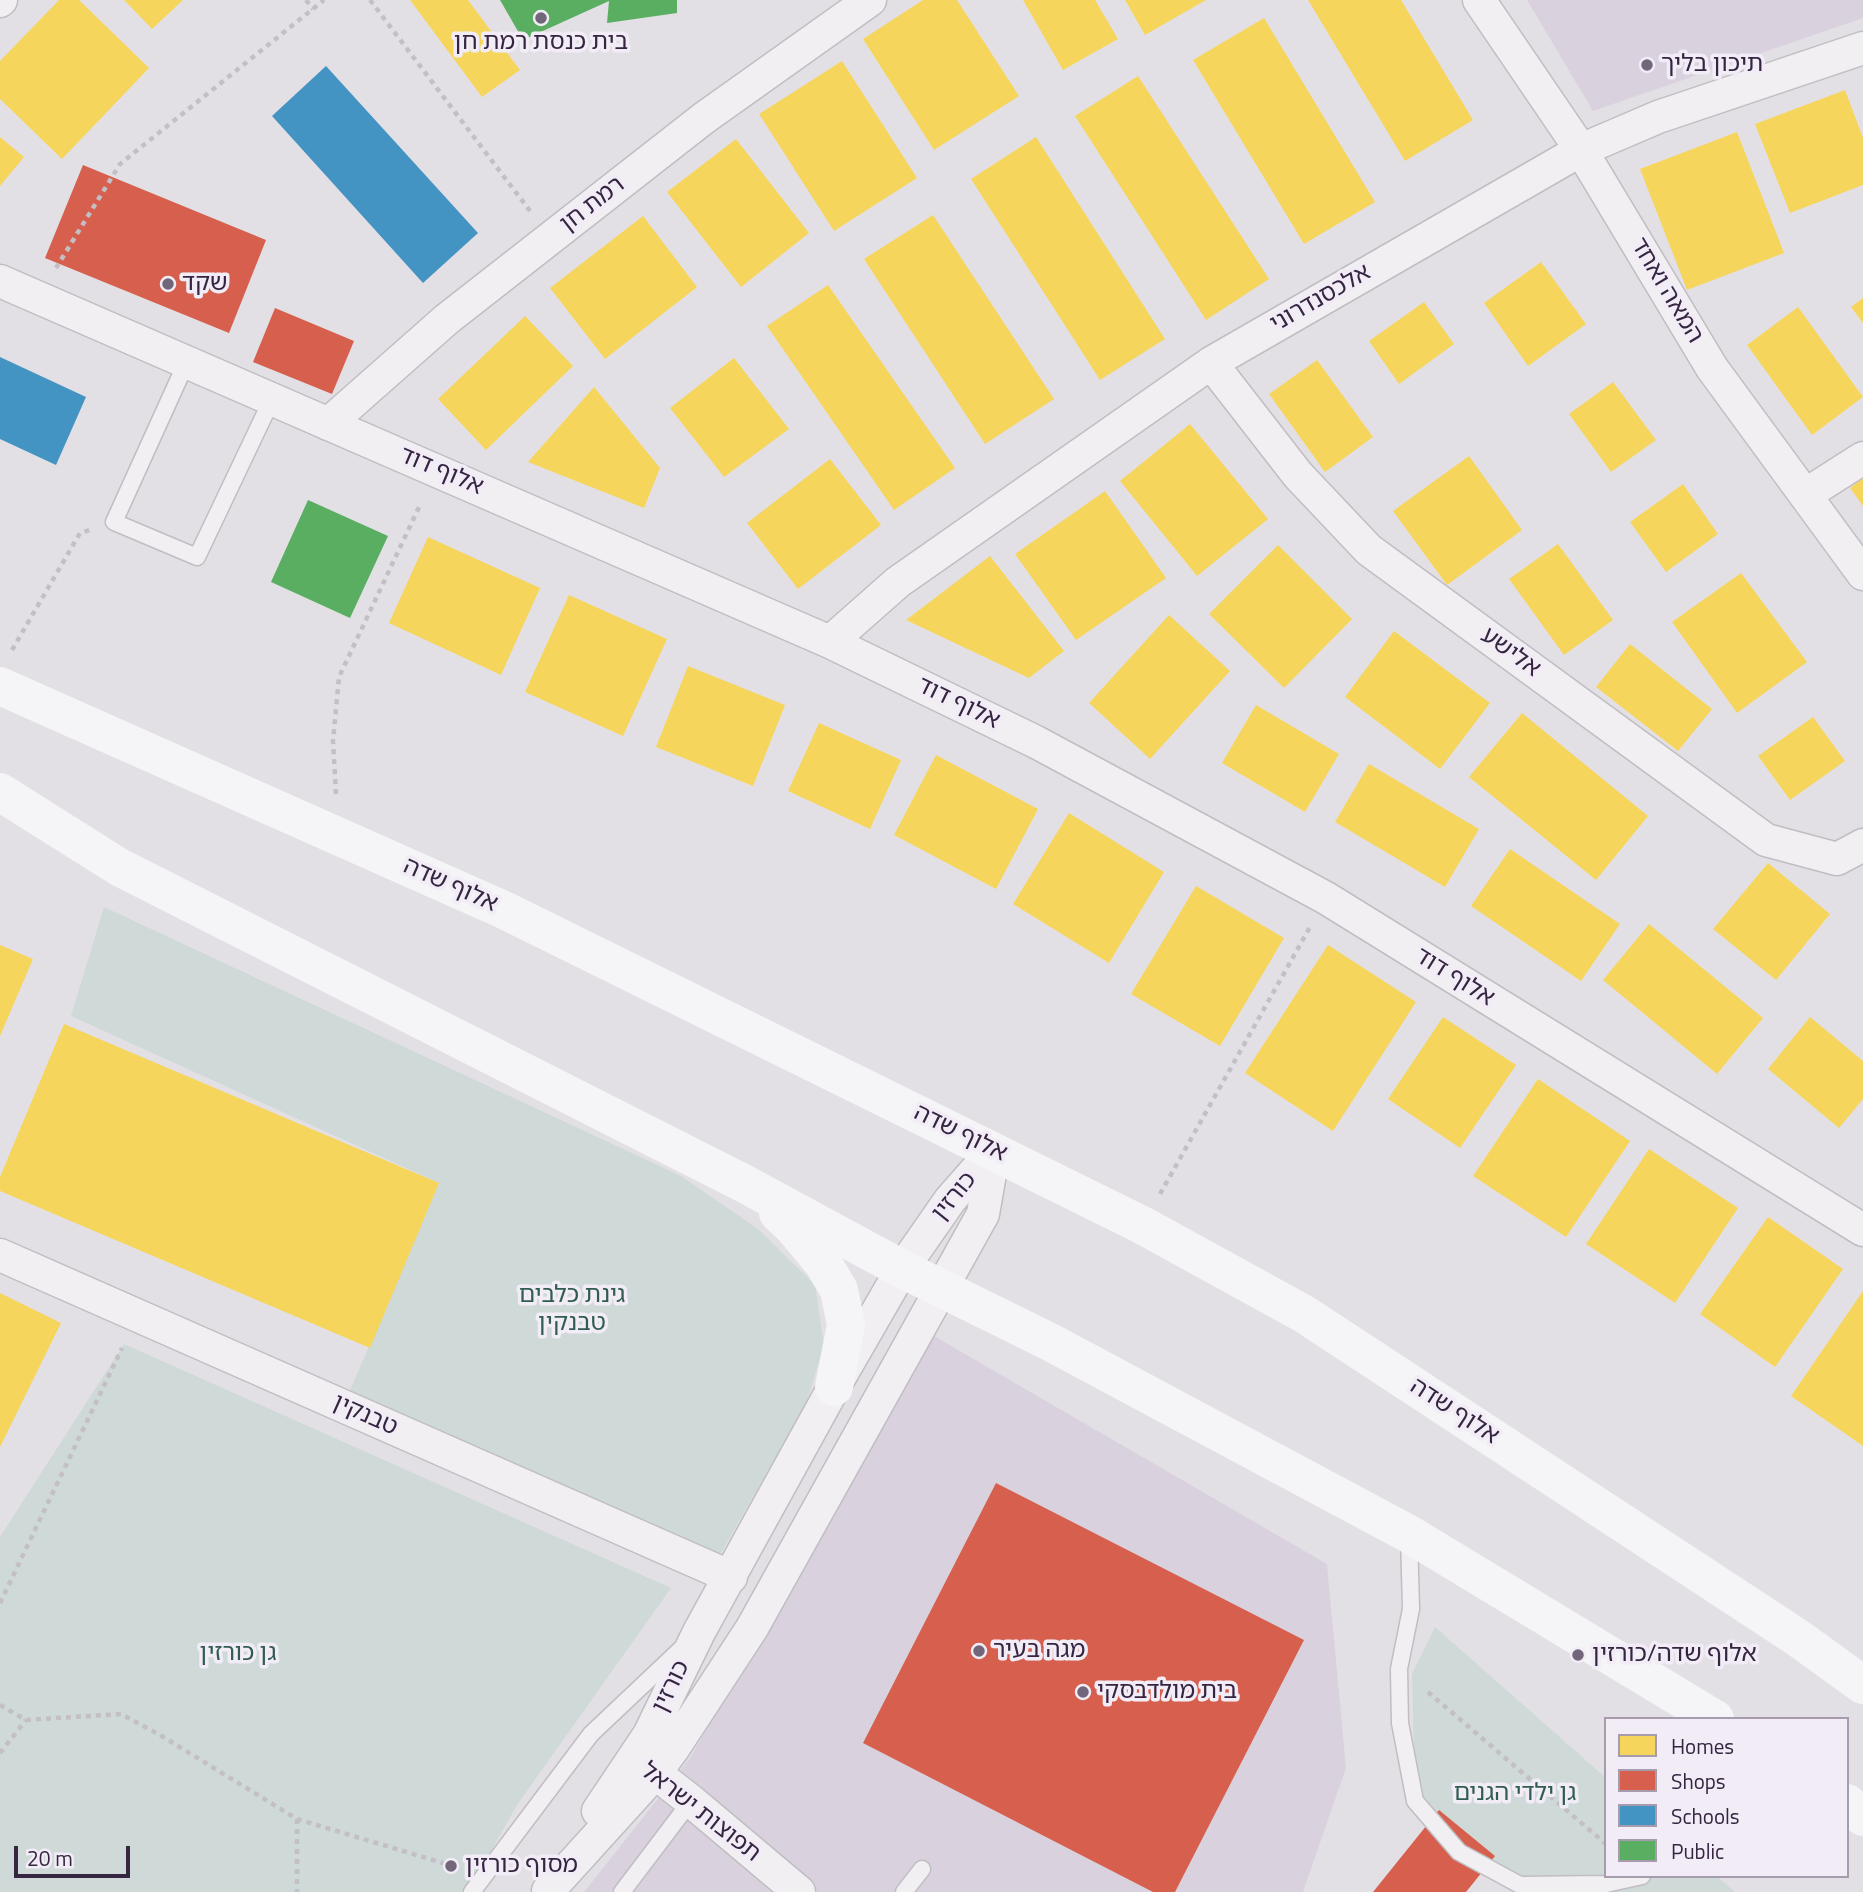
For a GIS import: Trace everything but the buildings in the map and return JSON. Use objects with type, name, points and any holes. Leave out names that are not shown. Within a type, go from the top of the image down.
[{"type":"main road","name":"אלוף שדה","points":[[3,672],[340,836],[504,910],[1142,1225],[1304,1314],[1798,1638],[1863,1685]]},
{"type":"main road","points":[[0,792],[119,867],[745,1184],[1409,1534],[1711,1717]]},
{"type":"main road","points":[[745,1184],[793,1227],[823,1263],[839,1290],[846,1325],[834,1387]]},
{"type":"street","name":"רמת חן","points":[[328,424],[447,319],[704,118],[870,0]]},
{"type":"street","name":"המאה ואחד","points":[[1479,0],[1581,150],[1712,368],[1863,574]]},
{"type":"street","name":"אלכסנדרוני","points":[[830,642],[898,582],[1211,363],[1581,150],[1658,117],[1863,48]]},
{"type":"street","name":"אלוף דוד","points":[[0,281],[830,642],[1035,742],[1326,898],[1863,1230]]},
{"type":"street","name":"אלישע","points":[[1211,363],[1298,475],[1369,550],[1766,840],[1837,859],[1863,845]]},
{"type":"street","points":[[1805,495],[1863,458]]},
{"type":"street","name":"כורזין","points":[[644,1767],[649,1735],[699,1632],[834,1387],[902,1269],[950,1200],[994,1151]]},
{"type":"street","name":"כורזין","points":[[548,1891],[568,1856],[644,1767],[673,1749],[752,1628],[983,1214],[994,1151]]},
{"type":"street","name":"טבנקין","points":[[0,1255],[731,1577]]},
{"type":"street","name":"תפוצות ישראל","points":[[644,1767],[691,1801],[799,1892]]},
{"type":"lane","points":[[187,362],[114,522],[197,557],[272,399]]},
{"type":"lane","points":[[1409,1534],[1411,1609],[1399,1669],[1399,1723],[1415,1801],[1459,1852],[1520,1885],[1606,1884],[1633,1878]]},
{"type":"lane","points":[[472,1892],[591,1734],[699,1632]]},
{"type":"lane","points":[[622,1892],[691,1801]]},
{"type":"lane","points":[[904,1892],[922,1869]]},
{"type":"path","points":[[306,0],[313,9]]},
{"type":"path","points":[[38,297],[120,164],[324,0]]},
{"type":"path","points":[[370,0],[551,238]]},
{"type":"path","points":[[340,836],[333,741],[339,677],[437,470]]},
{"type":"path","points":[[3,672],[80,533],[114,522]]},
{"type":"path","points":[[1142,1225],[1326,898]]},
{"type":"path","points":[[0,1603],[124,1344],[140,1317]]},
{"type":"path","points":[[1399,1669],[1604,1841]]},
{"type":"path","points":[[0,1705],[26,1720],[121,1714],[297,1819],[483,1876]]},
{"type":"path","points":[[0,1753],[26,1720]]},
{"type":"path","points":[[297,1819],[297,1892]]},
{"type":"shaded area","name":"תיכון בליך","points":[[1527,0],[1863,0],[1863,18],[1593,111]]},
{"type":"shaded area","points":[[934,1336],[1327,1564],[1346,1768],[1303,1892],[584,1892],[690,1758]]},
{"type":"green space","name":"גינת כלבים טבנקין","points":[[104,907],[681,1176],[758,1229],[815,1285],[824,1345],[806,1404],[718,1558],[348,1395],[439,1183],[71,1016]]},
{"type":"green space","name":"גן כורזין","points":[[124,1344],[671,1588],[517,1805],[468,1892],[0,1892],[0,1537]]},
{"type":"green space","name":"גן ילדי הגנים","points":[[1435,1627],[1604,1776],[1604,1878],[1719,1878],[1735,1892],[1516,1892],[1415,1801],[1412,1674]]},
{"type":"place","name":"בית כנסת רמת חן","points":[[541,18]]},
{"type":"place","name":"תיכון בליך","points":[[1647,65]]},
{"type":"place","name":"שקד","points":[[168,284]]},
{"type":"place","name":"מגה בעיר","points":[[979,1651]]},
{"type":"place","name":"אלוף שדה/כורזין","points":[[1578,1655]]},
{"type":"place","name":"בית מולדבסקי","points":[[1083,1692]]},
{"type":"place","name":"מסוף כורזין","points":[[451,1866]]}]
